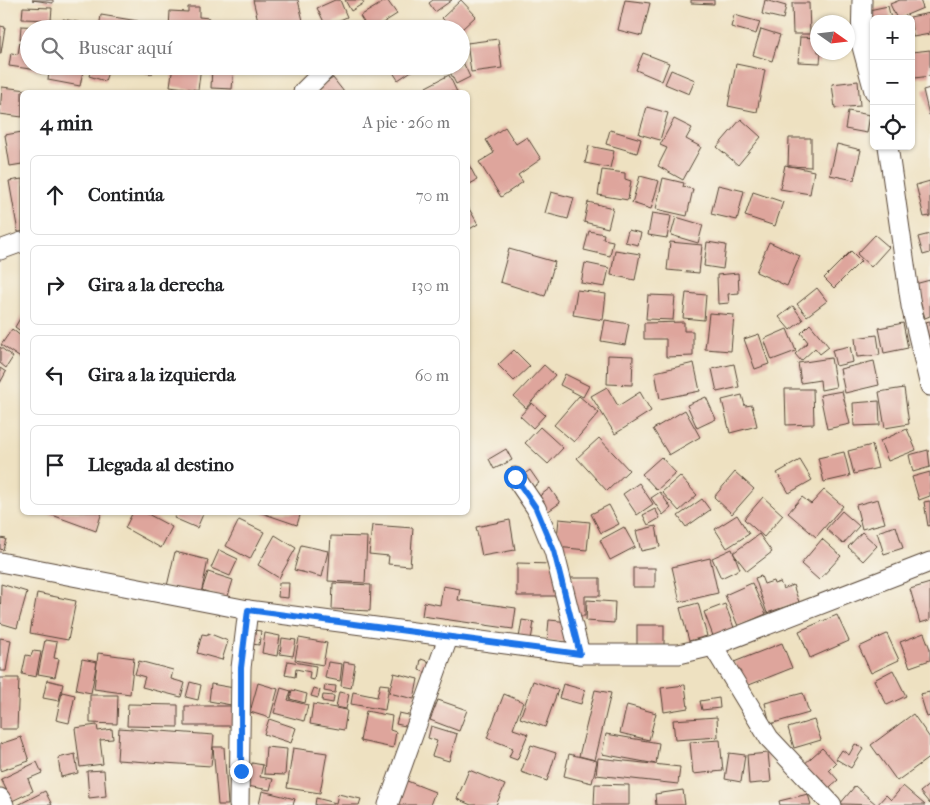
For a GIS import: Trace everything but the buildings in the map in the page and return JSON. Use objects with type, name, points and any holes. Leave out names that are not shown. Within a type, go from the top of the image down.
[{"type":"street","points":[[862,0],[862,43],[870,75]]},
{"type":"street","points":[[305,90],[320,75]]},
{"type":"street","points":[[889,150],[911,306],[930,386]]},
{"type":"street","points":[[0,250],[20,243]]},
{"type":"street","points":[[515,477],[536,508],[554,551],[580,654]]},
{"type":"street","points":[[0,562],[248,610],[580,654],[679,654],[713,646],[930,562]]},
{"type":"street","points":[[239,805],[241,668],[248,610]]},
{"type":"street","points":[[388,805],[448,638]]},
{"type":"street","points":[[713,646],[769,738],[832,805]]},
{"type":"street","points":[[0,798],[4,805]]},
{"type":"route","points":[[241,771],[241,668],[248,610],[580,654],[568,613],[554,551],[536,508],[515,477]]}]
